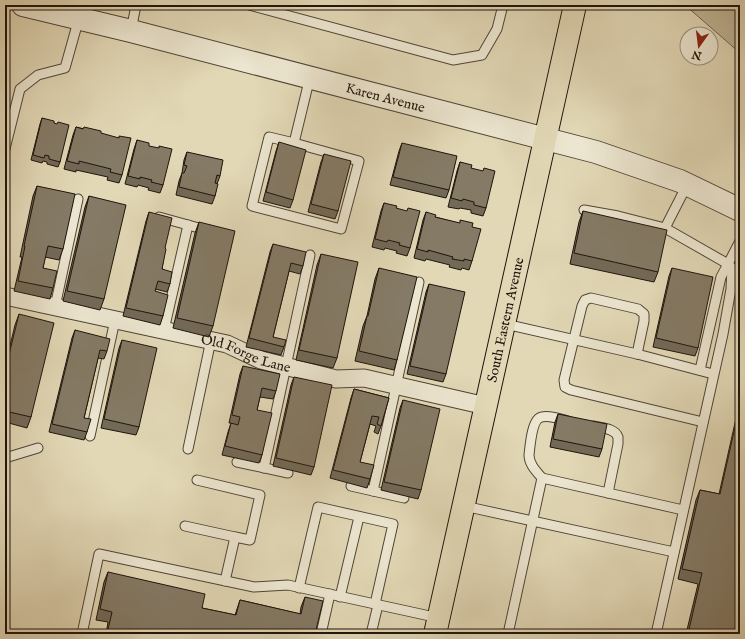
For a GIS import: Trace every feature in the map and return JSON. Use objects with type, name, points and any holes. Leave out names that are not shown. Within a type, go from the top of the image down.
[{"type":"main road","name":"South Eastern Avenue","points":[[437,626],[575,5]]},
{"type":"street","name":"Karen Avenue","points":[[24,5],[310,77],[596,152],[688,184],[740,210]]},
{"type":"street","name":"Old Forge Lane","points":[[6,300],[55,307],[211,340],[227,344],[261,360],[336,378],[364,378],[486,406]]},
{"type":"lane","points":[[131,31],[136,5]]},
{"type":"lane","points":[[249,5],[452,60],[482,55],[498,29],[503,5]]},
{"type":"lane","points":[[5,149],[20,89],[38,75],[65,68],[79,18]]},
{"type":"lane","points":[[294,143],[310,77]]},
{"type":"lane","points":[[269,137],[294,143],[359,160],[341,229],[252,206],[269,137]]},
{"type":"lane","points":[[665,228],[688,184]]},
{"type":"lane","points":[[55,307],[78,199]]},
{"type":"lane","points":[[584,210],[618,216],[665,228],[728,264],[732,268],[731,289],[723,334],[656,634]]},
{"type":"lane","points":[[154,216],[206,230]]},
{"type":"lane","points":[[164,330],[188,225]]},
{"type":"lane","points":[[700,370],[721,276],[740,241]]},
{"type":"lane","points":[[264,468],[310,255]]},
{"type":"lane","points":[[373,491],[419,283]]},
{"type":"lane","points":[[637,354],[644,321],[644,314],[638,310],[591,298],[585,300],[582,306],[564,380],[565,387],[571,390],[703,422]]},
{"type":"lane","points":[[90,436],[115,320]]},
{"type":"lane","points":[[505,324],[637,354],[714,374]]},
{"type":"lane","points":[[188,449],[211,340]]},
{"type":"lane","points":[[608,493],[618,444],[618,437],[615,432],[609,429],[548,417],[541,416],[537,419],[534,425],[529,459],[542,478],[608,493],[683,510]]},
{"type":"lane","points":[[5,458],[38,448]]},
{"type":"lane","points":[[237,462],[288,473]]},
{"type":"lane","points":[[508,634],[542,478]]},
{"type":"lane","points":[[185,526],[250,540],[260,495],[197,480]]},
{"type":"lane","points":[[351,486],[404,498]]},
{"type":"lane","points":[[464,506],[674,552]]},
{"type":"lane","points":[[300,588],[318,507],[393,524],[376,605],[372,634]]},
{"type":"lane","points":[[340,597],[359,517]]},
{"type":"lane","points":[[225,581],[235,537]]},
{"type":"lane","points":[[82,634],[99,554],[254,587],[288,585],[376,605],[437,626]]},
{"type":"lane","points":[[321,634],[330,594]]},
{"type":"shaded area","points":[[685,5],[740,5],[740,53],[719,35],[719,26],[709,26]]},
{"type":"building","points":[[42,118],[54,121],[54,123],[57,124],[58,122],[69,125],[60,162],[49,159],[49,156],[45,155],[44,158],[33,155]]},
{"type":"building","points":[[76,127],[83,129],[84,127],[101,131],[101,133],[119,138],[119,136],[131,138],[122,175],[110,172],[111,169],[79,161],[79,164],[67,161]]},
{"type":"building","points":[[137,140],[149,143],[149,146],[159,148],[159,146],[172,149],[163,185],[151,182],[152,180],[128,176]]},
{"type":"building","points":[[279,142],[306,150],[293,200],[266,192]]},
{"type":"building","points":[[402,143],[457,156],[449,190],[393,177]]},
{"type":"building","points":[[187,152],[223,160],[220,176],[217,175],[215,183],[218,184],[215,196],[179,187],[182,173],[184,173],[187,166],[184,165]]},
{"type":"building","points":[[324,154],[351,161],[338,211],[311,204]]},
{"type":"building","points":[[460,162],[472,165],[471,168],[483,171],[484,168],[495,171],[486,208],[474,205],[474,202],[451,198]]},
{"type":"building","points":[[37,186],[75,194],[63,249],[48,246],[43,268],[57,271],[53,288],[18,281]]},
{"type":"building","points":[[89,196],[126,205],[104,299],[67,291]]},
{"type":"building","points":[[384,203],[397,206],[396,208],[407,211],[408,208],[420,211],[410,248],[399,245],[400,243],[375,239]]},
{"type":"building","points":[[583,211],[667,230],[658,272],[574,253]]},
{"type":"building","points":[[149,212],[172,218],[162,269],[172,272],[170,284],[158,281],[155,291],[168,295],[163,316],[126,308]]},
{"type":"building","points":[[426,212],[436,215],[435,217],[460,223],[460,220],[473,223],[472,227],[481,229],[472,261],[452,259],[453,257],[428,250],[428,252],[417,249]]},
{"type":"building","points":[[199,222],[235,231],[213,326],[177,318]]},
{"type":"building","points":[[273,244],[306,252],[303,266],[291,263],[273,337],[286,340],[284,347],[249,338]]},
{"type":"building","points":[[321,254],[358,262],[337,358],[299,350]]},
{"type":"building","points":[[379,268],[417,277],[397,360],[359,351]]},
{"type":"building","points":[[672,268],[713,277],[698,348],[656,338]]},
{"type":"building","points":[[429,284],[465,292],[446,374],[410,366]]},
{"type":"building","points":[[19,314],[54,323],[31,417],[5,411],[5,371]]},
{"type":"building","points":[[75,330],[110,339],[107,351],[100,350],[84,418],[91,419],[87,432],[52,424]]},
{"type":"building","points":[[122,340],[157,348],[139,427],[104,419]]},
{"type":"building","points":[[243,366],[280,374],[276,391],[262,388],[257,410],[272,413],[262,455],[225,446],[231,423],[238,425],[240,417],[232,415]]},
{"type":"building","points":[[294,377],[332,385],[314,467],[276,458]]},
{"type":"building","points":[[354,389],[389,398],[381,426],[377,424],[379,417],[372,416],[360,462],[374,465],[370,479],[333,470]]},
{"type":"building","points":[[403,400],[440,409],[421,490],[384,482]]},
{"type":"building","points":[[740,405],[740,634],[688,634],[702,573],[682,569],[700,490],[720,494]]},
{"type":"building","points":[[558,414],[607,424],[602,449],[553,439]]},
{"type":"building","points":[[108,572],[205,594],[202,608],[236,615],[240,600],[301,614],[305,597],[323,601],[315,634],[214,634],[198,630],[197,634],[107,634],[112,612],[100,609]]}]
